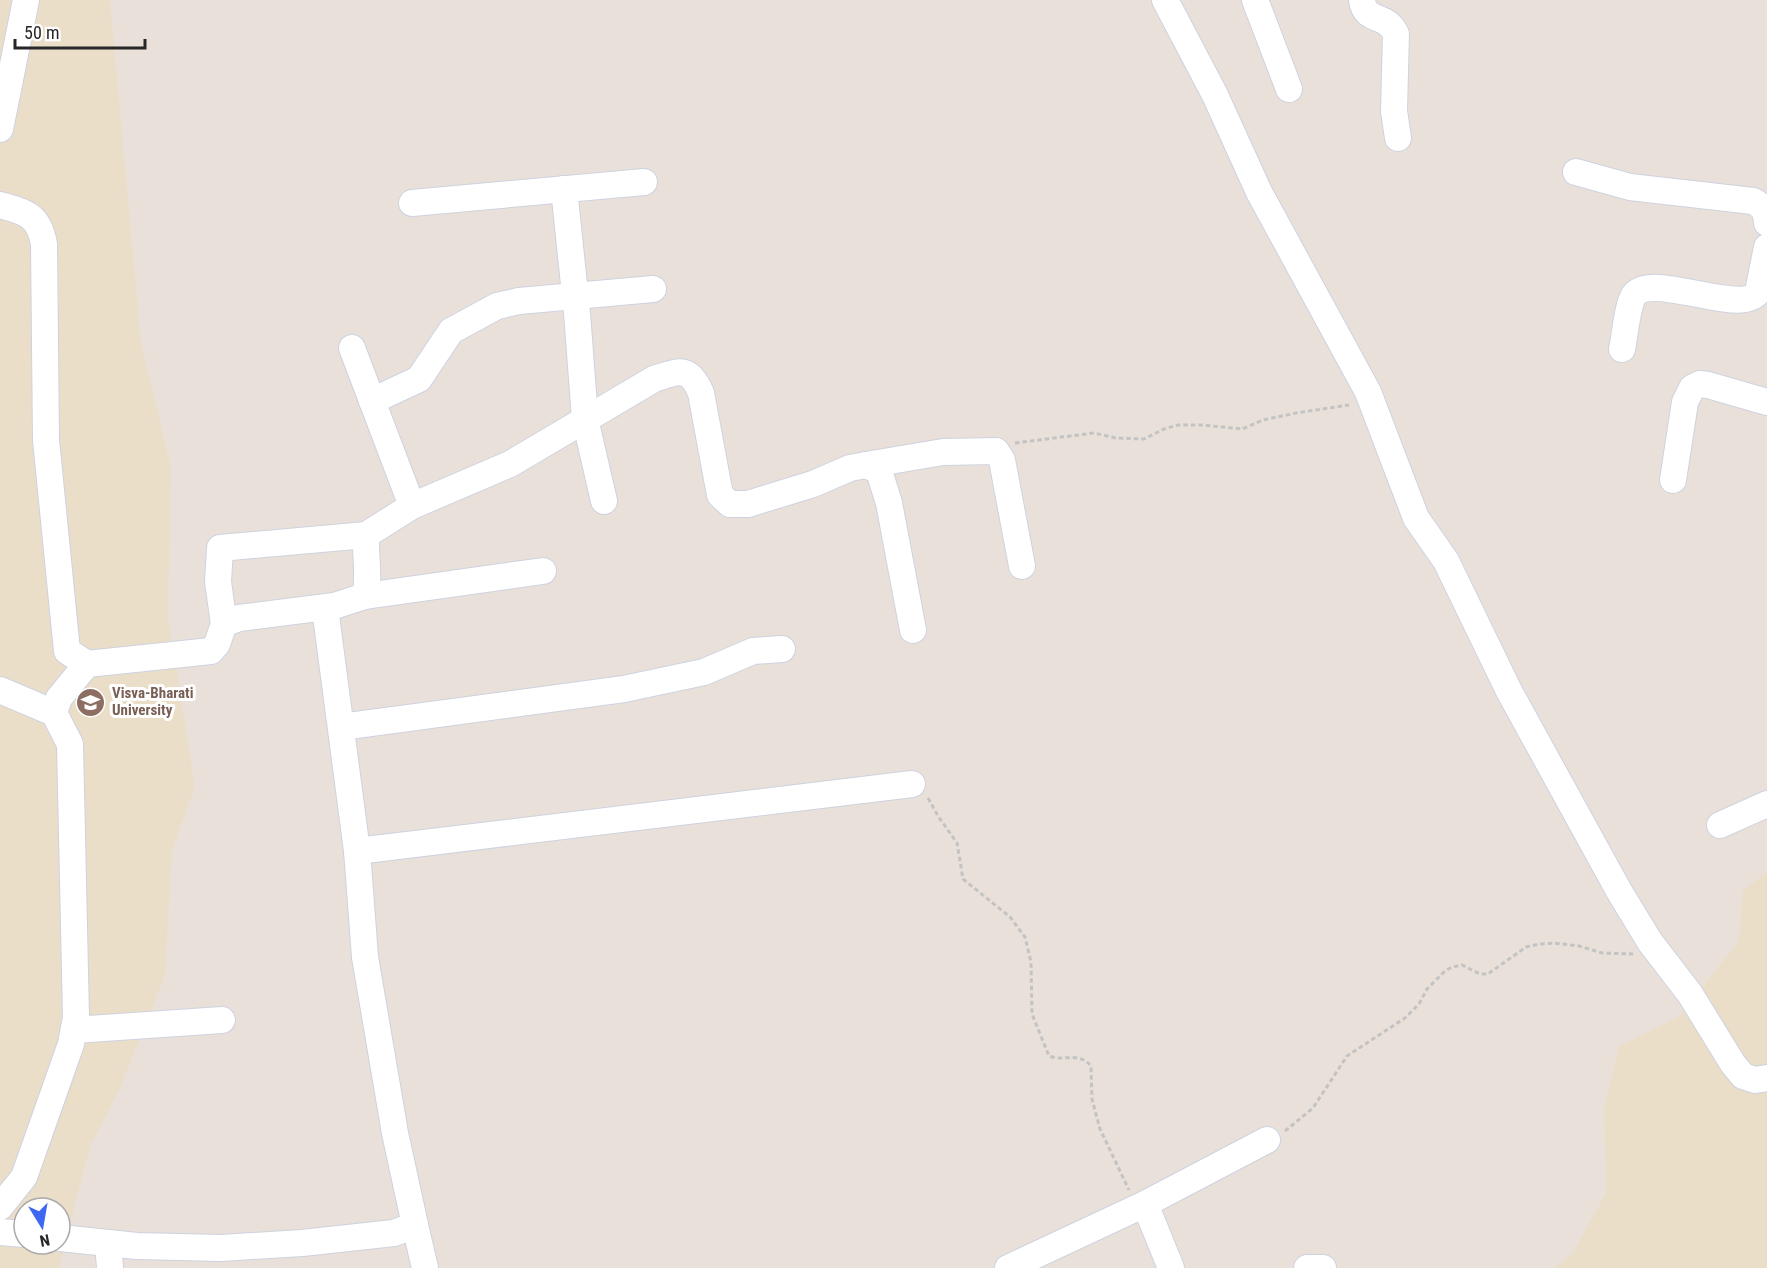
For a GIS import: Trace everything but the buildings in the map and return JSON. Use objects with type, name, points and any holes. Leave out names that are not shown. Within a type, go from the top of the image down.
[{"type":"street","points":[[0,129],[6,70],[26,0]]},
{"type":"street","points":[[1165,0],[1215,95],[1258,192],[1372,401],[1416,518],[1446,561],[1509,691],[1619,891],[1650,942],[1690,994],[1733,1064],[1743,1076],[1755,1080],[1767,1078]]},
{"type":"street","points":[[1255,0],[1289,89]]},
{"type":"street","points":[[1362,0],[1364,10],[1388,22],[1396,34],[1394,111],[1398,138]]},
{"type":"street","points":[[1576,172],[1630,187],[1753,201],[1766,212],[1767,223]]},
{"type":"street","points":[[412,203],[644,182]]},
{"type":"street","points":[[564,189],[585,419],[604,501]]},
{"type":"street","points":[[0,205],[33,218],[41,228],[43,236],[46,291],[46,440],[67,651],[87,664],[211,651],[217,644],[224,624],[218,582],[220,548],[366,535],[411,506],[510,464],[654,379],[675,373],[686,373],[695,379],[701,393],[720,495],[730,504],[748,504],[813,484],[850,468],[943,452],[996,451],[1002,460],[1022,566]]},
{"type":"street","points":[[1622,349],[1632,298],[1639,291],[1656,288],[1735,300],[1755,297],[1767,247]]},
{"type":"street","points":[[372,402],[419,379],[451,331],[480,313],[497,306],[519,301],[653,289]]},
{"type":"street","points":[[352,348],[411,506]]},
{"type":"street","points":[[1673,480],[1685,402],[1692,388],[1700,384],[1708,385],[1767,402]]},
{"type":"street","points":[[866,465],[879,471],[884,481],[914,630]]},
{"type":"street","points":[[365,596],[368,586],[365,557],[366,535]]},
{"type":"street","points":[[224,624],[239,618],[326,608],[365,596],[543,571]]},
{"type":"street","points":[[326,608],[357,851],[365,957],[393,1122],[425,1268]]},
{"type":"street","points":[[341,727],[624,689],[704,672],[753,651],[782,649]]},
{"type":"street","points":[[54,712],[59,698],[87,664]]},
{"type":"street","points":[[0,690],[54,712],[70,744],[76,1017],[71,1044],[24,1177],[0,1207]]},
{"type":"street","points":[[357,851],[912,783]]},
{"type":"street","points":[[1720,825],[1767,804]]},
{"type":"street","points":[[74,1030],[222,1020]]},
{"type":"street","points":[[1008,1268],[1141,1206],[1267,1140]]},
{"type":"street","points":[[1141,1206],[1171,1268]]},
{"type":"street","points":[[72,1242],[109,1255],[137,1246],[221,1248],[302,1243],[394,1233],[415,1225]]},
{"type":"street","points":[[1307,1268],[1323,1268]]},
{"type":"path","points":[[996,451],[1019,442],[1094,433],[1116,438],[1144,439],[1178,425],[1242,429],[1263,420],[1372,401]]},
{"type":"path","points":[[912,783],[924,792],[957,843],[963,879],[1010,917],[1025,938],[1031,962],[1033,1019],[1049,1056],[1074,1057],[1082,1059],[1090,1066],[1092,1099],[1100,1128],[1141,1206]]},
{"type":"path","points":[[1267,1140],[1290,1128],[1313,1108],[1347,1056],[1405,1018],[1419,1004],[1427,989],[1452,967],[1462,965],[1480,974],[1488,974],[1526,947],[1554,943],[1579,946],[1602,953],[1661,956]]},
{"type":"shaded area","name":"Visva-Bharati University","points":[[0,0],[110,0],[141,343],[171,468],[168,616],[195,787],[172,850],[165,975],[120,1088],[90,1146],[72,1217],[72,1196],[12,1196],[12,1256],[62,1256],[59,1268],[0,1268]]},
{"type":"shaded area","points":[[1767,873],[1767,1268],[1555,1268],[1572,1254],[1606,1193],[1604,1106],[1619,1047],[1679,1017],[1739,941],[1743,890]]},
{"type":"place","name":"Visva-Bharati University","points":[[91,702]]}]
